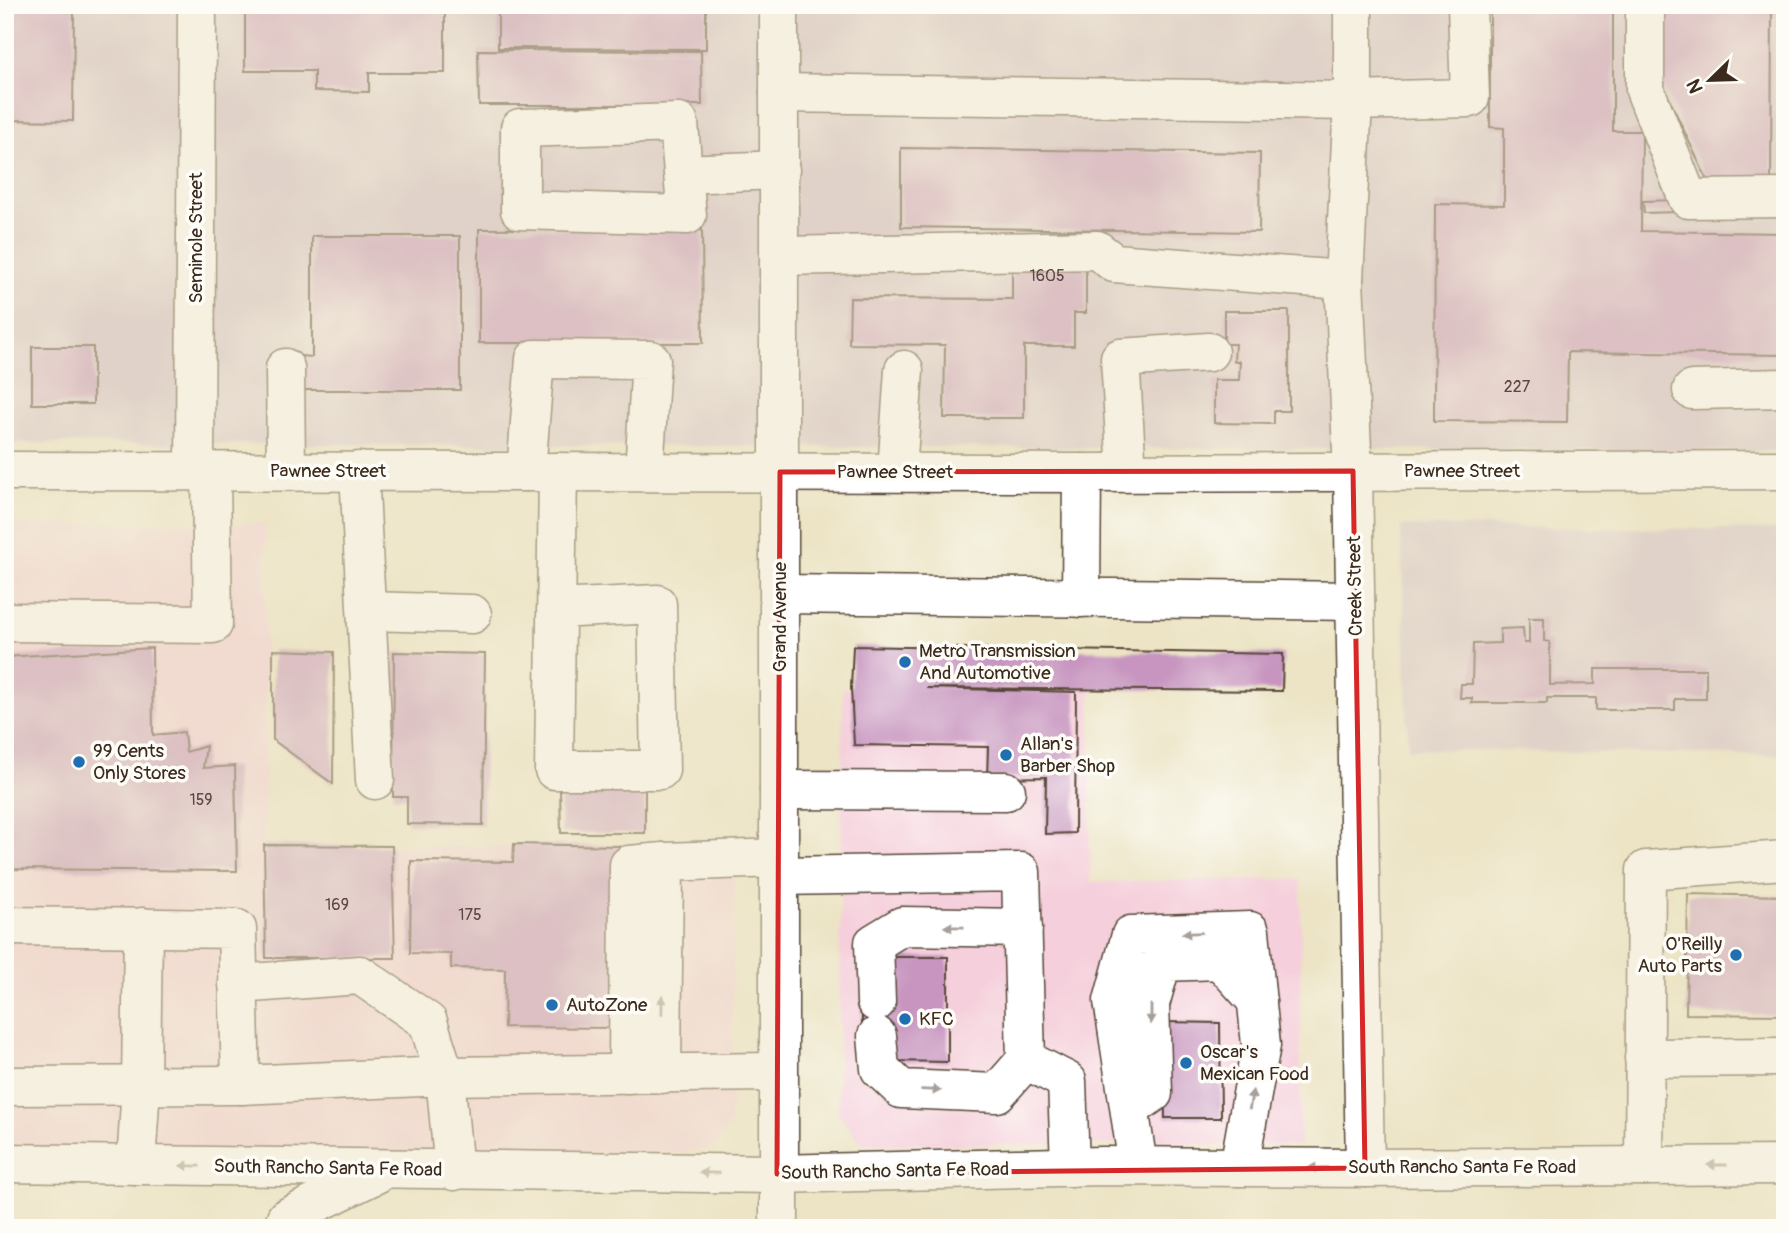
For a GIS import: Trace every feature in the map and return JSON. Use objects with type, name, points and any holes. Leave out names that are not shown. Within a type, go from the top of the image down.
[{"type":"street","name":"Seminole Street","points":[[5,622],[214,624],[203,471],[198,5]]},
{"type":"street","name":"Grand Avenue","points":[[779,5],[779,1228]]},
{"type":"street","name":"Creek Street","points":[[1353,5],[1353,101],[1344,280],[1353,471],[1365,1168]]},
{"type":"street","points":[[779,93],[1353,101],[1470,98],[1467,5]]},
{"type":"street","points":[[1645,5],[1645,90],[1688,199],[1785,198]]},
{"type":"street","points":[[679,123],[683,174],[687,215],[520,210],[520,128],[679,123]]},
{"type":"street","points":[[683,174],[780,170]]},
{"type":"street","points":[[780,256],[1097,250],[1114,263],[1344,280]]},
{"type":"street","points":[[1126,472],[1120,358],[1209,352]]},
{"type":"street","points":[[556,609],[657,604],[660,770],[554,771],[556,609],[542,472],[535,359],[650,360],[644,471]]},
{"type":"street","points":[[285,368],[286,471]]},
{"type":"street","points":[[897,472],[904,370]]},
{"type":"street","points":[[1692,390],[1785,388]]},
{"type":"street","name":"Pawnee Street","points":[[5,471],[1082,473],[1785,470]]},
{"type":"street","points":[[359,471],[376,780]]},
{"type":"street","points":[[1082,473],[1082,598]]},
{"type":"street","points":[[780,594],[1355,601]]},
{"type":"street","points":[[367,611],[472,614]]},
{"type":"street","points":[[779,790],[1006,791]]},
{"type":"street","points":[[1644,1166],[1646,870],[1785,860]]},
{"type":"street","points":[[645,1074],[629,865],[664,862],[1021,872],[1023,928],[1026,1060],[998,1093],[901,1089],[880,1069],[874,943],[902,926],[1023,928]]},
{"type":"street","points":[[5,926],[237,929],[241,1085]]},
{"type":"street","points":[[136,1165],[141,1086],[143,928]]},
{"type":"street","points":[[1138,1167],[1129,1110],[1153,1093],[1150,1004],[1163,962],[1220,960],[1256,1000],[1261,1045],[1239,1167]]},
{"type":"street","points":[[238,984],[360,975],[428,1022],[445,1076],[454,1171]]},
{"type":"street","points":[[1644,1058],[1785,1057]]},
{"type":"street","points":[[1026,1060],[1067,1081],[1070,1167]]},
{"type":"street","points":[[5,1086],[241,1085],[445,1076],[778,1072]]},
{"type":"street","name":"South Rancho Santa Fe Road","points":[[5,1163],[778,1174],[1070,1167],[1785,1165]]},
{"type":"street","points":[[282,1228],[286,1218],[387,1170]]},
{"type":"highlighted area","points":[[1353,471],[1365,1168],[777,1174],[780,472]]},
{"type":"shaded area","points":[[5,5],[1785,5],[1785,451],[5,443]]},
{"type":"shaded area","points":[[266,523],[264,845],[735,847],[731,1121],[713,1148],[683,1153],[5,1150],[5,524]]},
{"type":"shaded area","points":[[1401,526],[1785,530],[1785,756],[1408,749]]},
{"type":"shaded area","points":[[843,688],[1091,690],[1090,882],[1301,879],[1300,1145],[863,1144],[838,1114]]},
{"type":"building","points":[[5,5],[74,5],[73,121],[5,120]]},
{"type":"building","points":[[245,5],[445,5],[445,73],[369,73],[369,92],[314,91],[314,71],[245,71]]},
{"type":"building","points":[[498,5],[706,5],[706,49],[498,48]]},
{"type":"building","points":[[1490,5],[1613,5],[1613,131],[1642,131],[1641,231],[1785,233],[1785,355],[1568,352],[1567,422],[1434,421],[1435,204],[1504,205],[1504,128],[1490,127]]},
{"type":"building","points":[[1663,5],[1772,5],[1771,184],[1709,184],[1663,86]]},
{"type":"building","points":[[478,50],[701,51],[702,105],[479,105]]},
{"type":"building","points":[[901,148],[1260,153],[1259,232],[901,227]]},
{"type":"building","points":[[1677,200],[1677,212],[1644,213],[1643,201]]},
{"type":"building","points":[[702,228],[703,343],[479,343],[479,229]]},
{"type":"building","points":[[312,236],[460,236],[460,390],[301,390],[301,356],[312,357]]},
{"type":"building","points":[[1012,266],[1086,266],[1086,313],[1074,313],[1074,346],[1024,346],[1024,418],[944,418],[945,345],[849,344],[850,298],[1012,299]]},
{"type":"building","points":[[1224,311],[1289,311],[1289,411],[1274,411],[1274,424],[1214,423],[1214,380],[1239,380],[1240,361],[1234,361],[1235,344],[1224,344]]},
{"type":"building","points":[[32,347],[93,347],[93,404],[32,404]]},
{"type":"building","points":[[1529,618],[1544,618],[1544,641],[1550,642],[1550,685],[1595,684],[1595,669],[1706,669],[1706,699],[1675,699],[1675,710],[1596,710],[1596,698],[1547,698],[1547,703],[1472,703],[1472,698],[1460,698],[1461,684],[1472,684],[1473,644],[1500,643],[1500,629],[1523,628],[1524,643],[1529,643]]},
{"type":"building","points":[[853,646],[1283,654],[1282,691],[926,688],[1076,692],[1075,833],[1045,834],[1046,777],[987,778],[988,747],[854,745],[851,688]]},
{"type":"building","name":"99 Cents Only Stores","points":[[152,648],[153,735],[184,732],[186,752],[206,746],[203,768],[235,766],[237,871],[5,869],[5,657]]},
{"type":"building","points":[[273,650],[334,652],[333,784],[273,740]]},
{"type":"building","points":[[394,652],[485,654],[483,825],[407,824],[407,797],[393,797]]},
{"type":"building","points":[[560,789],[645,789],[645,833],[561,833]]},
{"type":"building","points":[[514,844],[619,846],[617,1028],[504,1027],[505,969],[451,968],[451,954],[410,953],[411,861],[513,862]]},
{"type":"building","points":[[264,845],[392,846],[395,958],[266,958]]},
{"type":"building","name":"O'Reilly Auto Parts","points":[[1688,894],[1785,896],[1785,1015],[1686,1014]]},
{"type":"building","name":"KFC","points":[[892,957],[948,957],[948,1062],[891,1061],[862,1035],[862,1001]]},
{"type":"building","points":[[1163,1022],[1220,1023],[1221,1118],[1165,1118]]},
{"type":"place","name":"Metro Transmission And Automotive","points":[[905,662]]},
{"type":"place","name":"Allan's Barber Shop","points":[[1006,755]]},
{"type":"place","name":"99 Cents Only Stores","points":[[79,762]]},
{"type":"place","name":"O'Reilly Auto Parts","points":[[1736,955]]},
{"type":"place","name":"AutoZone","points":[[552,1005]]},
{"type":"place","name":"KFC","points":[[905,1019]]},
{"type":"place","name":"Oscar's Mexican Food","points":[[1186,1063]]}]
